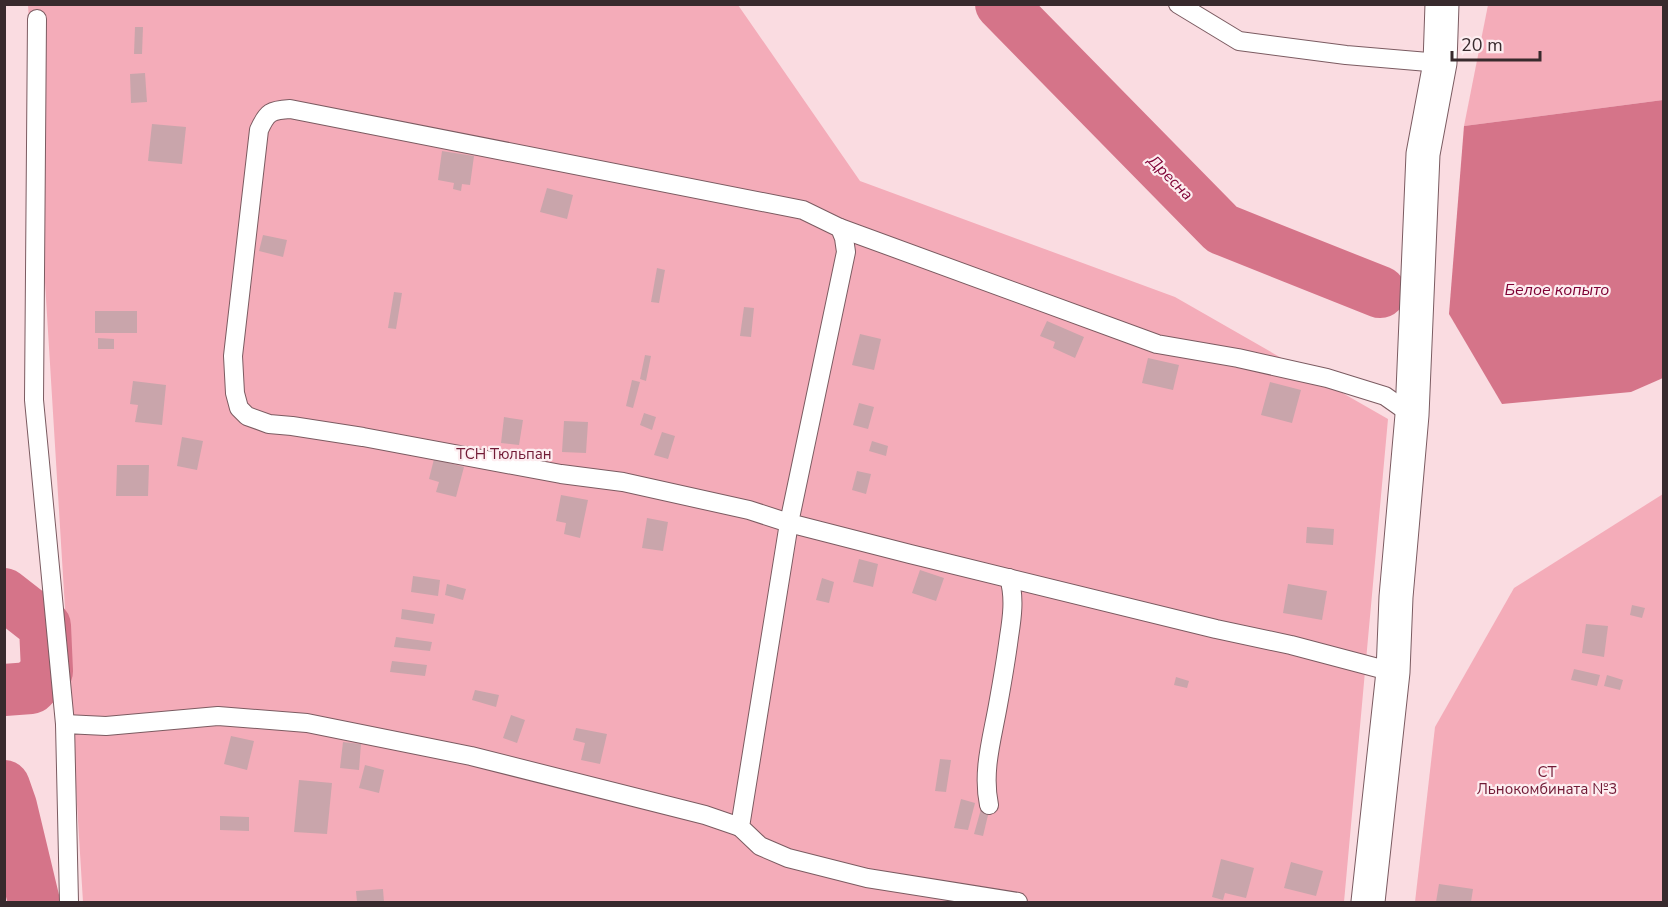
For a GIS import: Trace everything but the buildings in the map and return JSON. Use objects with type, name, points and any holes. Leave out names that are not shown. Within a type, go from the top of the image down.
[{"type":"street","points":[[1368,903],[1393,672],[1396,597],[1412,415],[1423,154],[1440,63],[1442,4]]},
{"type":"lane","points":[[1178,4],[1239,41],[1346,55],[1440,63]]},
{"type":"lane","points":[[37,20],[34,400],[65,724],[69,903]]},
{"type":"lane","points":[[1393,672],[789,523],[749,510],[623,483],[561,474],[363,437],[269,424],[247,416],[239,408],[235,393],[233,356],[259,130],[266,116],[277,110],[290,109],[803,210],[840,228],[1157,344],[1238,358],[1327,378],[1385,396],[1412,415]]},
{"type":"lane","points":[[740,827],[789,523],[846,252],[840,228]]},
{"type":"lane","points":[[989,805],[986,774],[1011,620],[1010,578]]},
{"type":"lane","points":[[65,724],[106,726],[218,716],[307,723],[483,759],[705,814],[740,827],[760,846],[788,858],[867,878],[1018,903]]},
{"type":"green space","name":"ТСН Тюльпан","points":[[28,5],[738,5],[860,181],[1175,297],[1388,419],[1344,902],[83,902]]},
{"type":"green space","points":[[1488,5],[1663,5],[1663,100],[1464,126]]},
{"type":"green space","name":"СТ Льнокомбината №3","points":[[1663,494],[1663,902],[1415,902],[1435,727],[1514,588]]},
{"type":"water","name":"Белое копыто","points":[[1663,100],[1663,378],[1631,392],[1502,404],[1449,314],[1464,126]]},
{"type":"waterway","name":"Дресна","points":[[1001,4],[1222,229],[1380,292]]},
{"type":"waterway","name":"Дресна","points":[[4,594],[45,626],[47,671],[31,688],[4,690]]},
{"type":"waterway","name":"Дресна","points":[[4,786],[34,902]]}]
